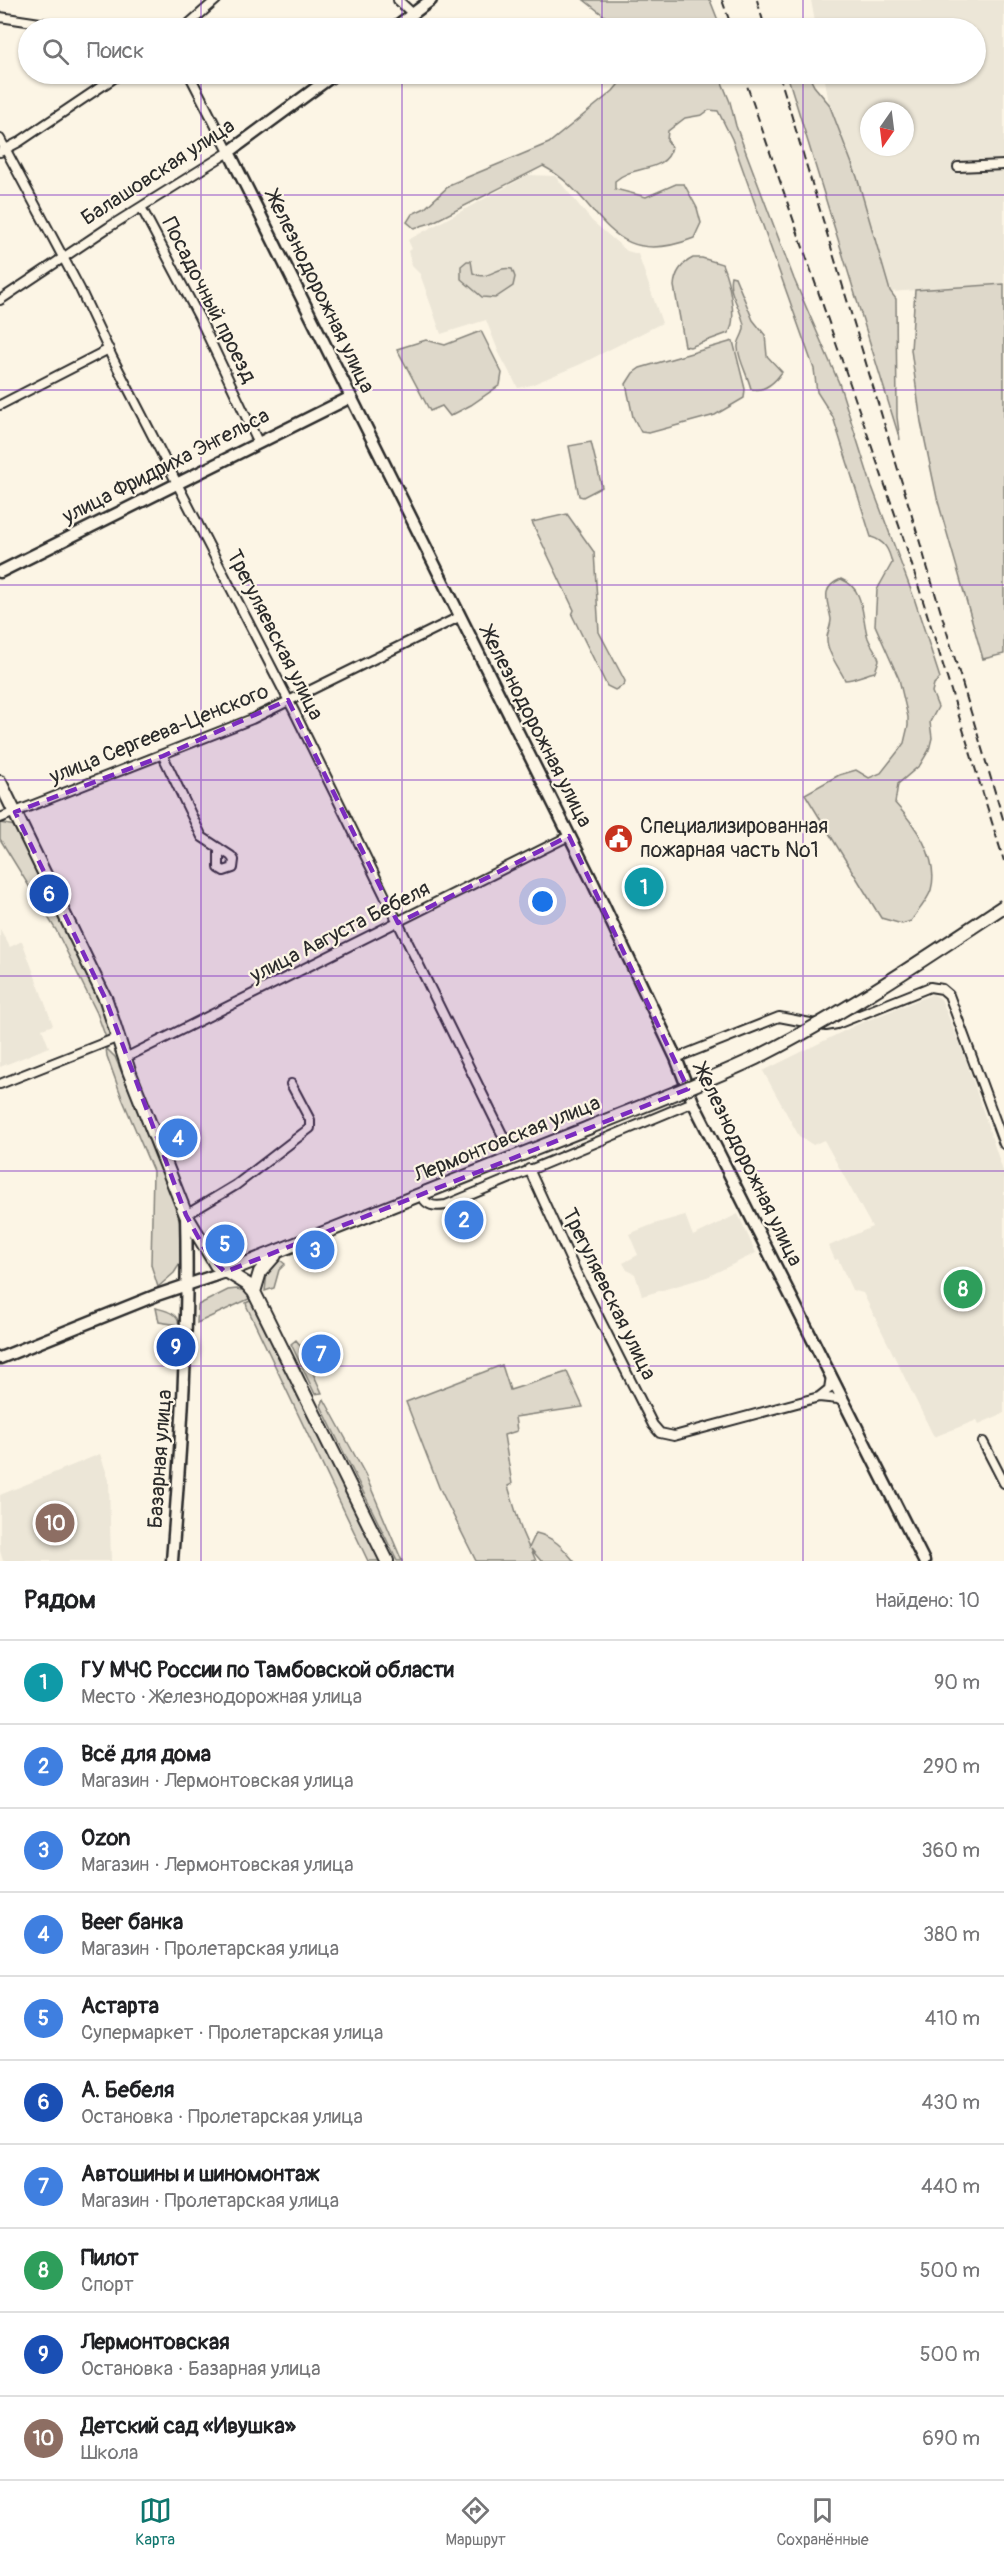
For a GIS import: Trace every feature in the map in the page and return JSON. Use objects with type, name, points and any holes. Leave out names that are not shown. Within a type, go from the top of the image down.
[{"type":"main road","points":[[0,782],[101,989],[125,1058],[186,1215],[216,1265],[247,1284],[254,1292],[387,1561]]},
{"type":"main road","name":"Лермонтовская улица","points":[[225,1272],[699,1084],[758,1057],[872,992],[1004,906]]},
{"type":"main road","points":[[254,1292],[263,1266],[279,1251]]},
{"type":"street","points":[[195,18],[216,0]]},
{"type":"street","points":[[398,0],[413,14]]},
{"type":"street","points":[[408,18],[431,0]]},
{"type":"street","points":[[0,17],[18,20]]},
{"type":"street","points":[[3,150],[105,84]]},
{"type":"street","name":"Железнодорожная улица","points":[[194,84],[569,836],[676,1058],[693,1102],[924,1561]]},
{"type":"street","name":"Балашовская улица","points":[[0,300],[229,152],[321,84]]},
{"type":"street","name":"Трегуляевская улица","points":[[0,139],[3,150],[63,258],[288,700],[505,1140]]},
{"type":"street","points":[[958,167],[1004,165]]},
{"type":"street","name":"Посадочный проезд","points":[[141,207],[199,317],[258,442]]},
{"type":"street","points":[[0,405],[109,349]]},
{"type":"street","name":"улица Фридриха Энгельса","points":[[0,572],[351,397]]},
{"type":"street","name":"улица Сергеева-Ценского","points":[[0,818],[163,756],[252,719],[459,617]]},
{"type":"street","points":[[163,756],[202,837],[219,848]]},
{"type":"street","name":"улица Августа Бебеля","points":[[125,1058],[569,836]]},
{"type":"street","points":[[676,1058],[779,1017],[790,1017],[818,1025],[837,1024],[930,987],[942,989],[949,995],[1004,1144]]},
{"type":"street","points":[[0,1084],[119,1037]]},
{"type":"street","points":[[186,1215],[236,1185],[310,1128],[310,1120],[291,1084]]},
{"type":"street","points":[[421,1195],[427,1203],[434,1206],[446,1205],[693,1102]]},
{"type":"street","name":"Трегуляевская улица","points":[[529,1169],[586,1292],[653,1425],[660,1433],[674,1436],[819,1397]]},
{"type":"street","name":"Базарная улица","points":[[172,1561],[183,1409],[186,1215]]},
{"type":"street","name":"Лермонтовская улица","points":[[0,1358],[225,1272]]},
{"type":"street","points":[[819,1397],[829,1389],[831,1375]]},
{"type":"street","points":[[819,1397],[838,1399],[846,1404]]},
{"type":"street","points":[[982,1442],[1004,1483]]},
{"type":"highlighted area","points":[[288,700],[398,923],[569,836],[688,1089],[225,1272],[208,1255],[186,1215],[106,1000],[15,812],[163,756]]},
{"type":"shaded area","points":[[584,0],[710,0],[717,18],[607,18]]},
{"type":"shaded area","points":[[811,0],[1004,0],[1004,284],[890,292],[857,177],[829,104],[826,84],[986,84],[986,18],[814,18]]},
{"type":"shaded area","points":[[619,84],[723,84],[736,126],[794,279],[839,383],[871,484],[914,598],[940,678],[934,684],[932,692],[938,707],[930,722],[932,738],[929,750],[920,765],[898,784],[895,803],[918,832],[932,866],[931,890],[911,921],[902,924],[881,918],[805,794],[839,775],[856,770],[869,778],[881,773],[904,743],[908,717],[899,679],[875,625],[877,590],[892,563],[886,547],[871,537],[833,417],[817,392],[814,369],[732,139],[718,111],[709,110],[702,115],[685,118],[668,131],[667,140],[672,147],[669,156],[656,165],[631,172],[615,181],[615,189],[646,197],[676,184],[684,184],[697,208],[701,223],[694,238],[664,246],[641,246],[623,239],[608,227],[563,180],[543,166],[431,223],[414,228],[407,222],[412,214],[425,208],[451,184],[549,143]]},
{"type":"shaded area","points":[[790,84],[813,84],[829,104],[857,177],[890,291],[896,299],[897,417],[900,440]]},
{"type":"shaded area","points":[[528,175],[555,176],[592,221],[627,251],[638,254],[662,323],[581,364],[531,385],[518,388],[499,353],[486,320],[441,334],[420,274],[412,266],[408,251],[412,249],[408,240]]},
{"type":"shaded area","points":[[693,258],[702,258],[722,264],[729,289],[733,319],[728,333],[690,347],[685,346],[674,286],[679,269]]},
{"type":"shaded area","points":[[471,261],[473,273],[484,276],[501,269],[512,269],[515,277],[513,286],[495,298],[482,297],[461,279],[461,266]]},
{"type":"shaded area","points":[[731,276],[735,277],[753,320],[765,335],[767,356],[782,372],[773,383],[765,388],[751,389],[740,358],[738,345],[744,326],[731,289]]},
{"type":"shaded area","points":[[1004,284],[1004,654],[983,659],[937,498],[921,422],[911,350],[915,290]]},
{"type":"shaded area","points":[[481,331],[502,373],[500,385],[450,416],[442,406],[430,411],[397,349],[426,340],[445,345]]},
{"type":"shaded area","points":[[733,341],[745,389],[744,398],[715,415],[649,433],[641,432],[633,417],[626,384],[633,373],[640,368]]},
{"type":"shaded area","points":[[591,442],[602,487],[583,497],[579,496],[569,446]]},
{"type":"shaded area","points":[[567,514],[594,552],[599,632],[625,681],[624,685],[615,690],[607,686],[572,615],[574,610],[532,522]]},
{"type":"shaded area","points":[[841,579],[855,589],[859,597],[868,638],[879,660],[875,672],[845,680],[832,657],[827,642],[831,619],[827,591]]},
{"type":"shaded area","points":[[0,823],[15,826],[106,1009],[111,1033],[106,1038],[97,1013],[56,930],[0,839]]},
{"type":"shaded area","points":[[0,929],[10,947],[22,941],[53,1025],[42,1029],[49,1047],[0,1067]]},
{"type":"shaded area","points":[[933,994],[941,999],[963,1051],[1004,1174],[1004,1413],[979,1424],[977,1420],[934,1437],[863,1293],[852,1290],[838,1259],[835,1260],[829,1246],[872,1227],[824,1140],[813,1145],[799,1136],[763,1071],[858,1024]]},
{"type":"shaded area","points":[[106,1048],[115,1057],[164,1171],[182,1228],[183,1259],[174,1273],[158,1287],[151,1265],[153,1171],[122,1098]]},
{"type":"shaded area","points":[[738,1214],[756,1253],[707,1277],[642,1296],[635,1274],[627,1270],[623,1263],[638,1255],[629,1234],[685,1215],[693,1236]]},
{"type":"shaded area","points":[[280,1260],[285,1264],[279,1270],[274,1288],[265,1291],[267,1273]]},
{"type":"shaded area","points":[[228,1290],[245,1291],[251,1298],[197,1323],[198,1305]]},
{"type":"shaded area","points":[[252,1300],[383,1561],[368,1561],[247,1307],[246,1303]]},
{"type":"shaded area","points":[[156,1308],[174,1315],[179,1325],[159,1322]]},
{"type":"shaded area","points":[[296,1340],[322,1393],[315,1394],[291,1344]]},
{"type":"shaded area","points":[[502,1365],[510,1390],[567,1372],[583,1407],[515,1417],[517,1431],[504,1435],[512,1484],[508,1486],[529,1548],[536,1533],[543,1535],[562,1547],[574,1561],[541,1561],[531,1549],[536,1561],[476,1561],[439,1487],[406,1402]]},
{"type":"shaded area","points":[[324,1399],[365,1474],[402,1561],[397,1561],[321,1406]]},
{"type":"shaded area","points":[[100,1454],[109,1480],[111,1561],[3,1561],[0,1551],[0,1495]]},
{"type":"railway","points":[[722,0],[728,18]]},
{"type":"railway","points":[[757,0],[762,18]]},
{"type":"railway","points":[[746,84],[905,543],[1004,861]]},
{"type":"railway","points":[[782,84],[1004,822]]},
{"type":"place","name":"Специализированная пожарная часть №1","points":[[619,838]]},
{"type":"place","name":"ГУ МЧС России по Тамбовской области","points":[[644,887]]},
{"type":"place","name":"А. Бебеля","points":[[49,894]]},
{"type":"place","name":"Beer банка","points":[[178,1138]]},
{"type":"place","name":"Всё для дома","points":[[464,1220]]},
{"type":"place","name":"Астарта","points":[[225,1244]]},
{"type":"place","name":"Ozon","points":[[315,1250]]},
{"type":"place","name":"Пилот","points":[[963,1289]]},
{"type":"place","name":"Лермонтовская","points":[[176,1347]]},
{"type":"place","name":"Автошины и шиномонтаж","points":[[321,1354]]},
{"type":"place","name":"Детский сад «Ивушка»","points":[[55,1523]]}]
